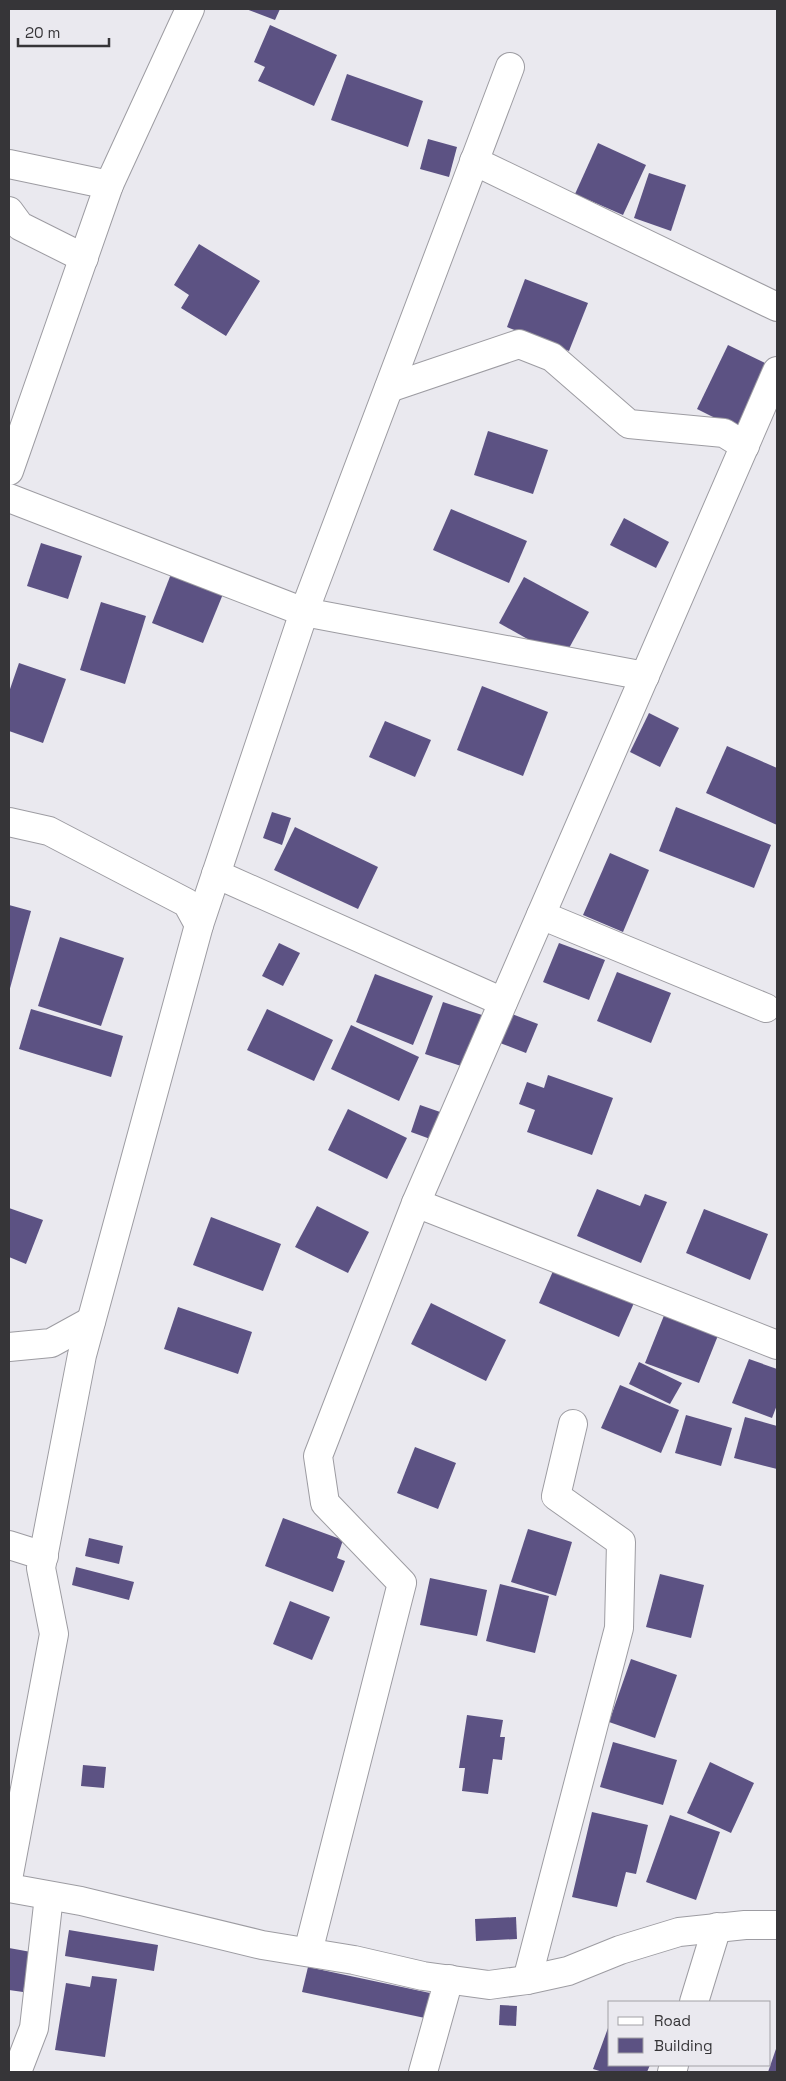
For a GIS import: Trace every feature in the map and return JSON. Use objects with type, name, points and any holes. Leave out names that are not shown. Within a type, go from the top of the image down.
[{"type":"street","points":[[9,471],[109,185],[190,9]]},
{"type":"street","points":[[9,1874],[54,1634],[41,1568],[82,1355],[199,925],[304,612],[510,67]]},
{"type":"street","points":[[474,161],[777,308]]},
{"type":"street","points":[[9,164],[109,185]]},
{"type":"street","points":[[9,211],[20,226],[84,258]]},
{"type":"street","points":[[389,388],[519,344],[552,357],[629,424],[724,433],[745,446]]},
{"type":"street","points":[[308,1952],[402,1583],[324,1504],[318,1456],[416,1203],[777,371]]},
{"type":"street","points":[[9,498],[304,612],[645,676]]},
{"type":"street","points":[[9,822],[49,830],[187,903],[199,925]]},
{"type":"street","points":[[216,874],[503,1002]]},
{"type":"street","points":[[541,915],[766,1008]]},
{"type":"street","points":[[416,1203],[777,1345]]},
{"type":"street","points":[[9,1347],[51,1342],[91,1321]]},
{"type":"street","points":[[527,1980],[619,1628],[621,1542],[556,1496],[573,1424]]},
{"type":"street","points":[[9,1545],[44,1556]]},
{"type":"street","points":[[9,1888],[152,1917],[262,1944],[489,1985],[527,1980],[568,1971],[620,1950],[680,1932],[717,1927],[777,1925]]},
{"type":"street","points":[[17,2072],[34,2028],[49,1896]]},
{"type":"street","points":[[694,2001],[717,1927]]},
{"type":"street","points":[[422,2072],[449,1979]]},
{"type":"building","points":[[246,9],[280,9],[275,20]]},
{"type":"building","points":[[270,25],[337,55],[314,106],[258,81],[265,67],[254,62]]},
{"type":"building","points":[[347,74],[423,101],[408,147],[331,120]]},
{"type":"building","points":[[428,139],[457,147],[449,177],[420,169]]},
{"type":"building","points":[[598,143],[646,165],[623,215],[575,194]]},
{"type":"building","points":[[649,173],[686,185],[671,231],[634,218]]},
{"type":"building","points":[[199,244],[260,281],[226,336],[181,308],[189,295],[174,285]]},
{"type":"building","points":[[525,279],[588,303],[569,351],[507,327]]},
{"type":"building","points":[[728,345],[773,367],[741,431],[697,409]]},
{"type":"building","points":[[488,431],[548,450],[533,494],[474,475]]},
{"type":"building","points":[[451,509],[527,541],[509,583],[433,550]]},
{"type":"building","points":[[624,518],[669,542],[656,568],[610,545]]},
{"type":"building","points":[[41,543],[82,556],[68,599],[27,586]]},
{"type":"building","points":[[171,574],[223,594],[203,643],[152,623]]},
{"type":"building","points":[[524,577],[589,612],[563,659],[499,623]]},
{"type":"building","points":[[101,602],[146,616],[125,684],[80,670]]},
{"type":"building","points":[[19,663],[66,679],[43,743],[9,731],[9,692]]},
{"type":"building","points":[[482,686],[548,712],[523,776],[457,750]]},
{"type":"building","points":[[649,713],[679,728],[660,767],[630,752]]},
{"type":"building","points":[[385,721],[431,740],[415,777],[369,757]]},
{"type":"building","points":[[727,746],[777,768],[777,825],[706,793]]},
{"type":"building","points":[[676,807],[771,845],[754,888],[659,851]]},
{"type":"building","points":[[272,812],[291,818],[282,845],[263,838]]},
{"type":"building","points":[[295,827],[378,867],[358,909],[274,870]]},
{"type":"building","points":[[610,853],[649,870],[623,932],[583,915]]},
{"type":"building","points":[[9,905],[31,911],[9,992]]},
{"type":"building","points":[[60,937],[124,958],[101,1026],[38,1006]]},
{"type":"building","points":[[279,943],[300,953],[283,986],[262,976]]},
{"type":"building","points":[[559,943],[605,960],[589,1000],[543,982]]},
{"type":"building","points":[[617,972],[671,993],[651,1043],[597,1021]]},
{"type":"building","points":[[375,974],[433,996],[413,1045],[356,1022]]},
{"type":"building","points":[[443,1002],[482,1015],[464,1067],[425,1054]]},
{"type":"building","points":[[31,1009],[123,1036],[111,1077],[19,1049]]},
{"type":"building","points":[[267,1009],[333,1040],[314,1081],[247,1050]]},
{"type":"building","points":[[512,1014],[538,1024],[526,1053],[500,1043]]},
{"type":"building","points":[[351,1025],[419,1057],[399,1101],[331,1069]]},
{"type":"building","points":[[548,1075],[613,1098],[592,1155],[527,1132],[535,1110],[519,1104],[527,1082],[544,1088]]},
{"type":"building","points":[[420,1105],[443,1113],[433,1140],[411,1132]]},
{"type":"building","points":[[348,1109],[407,1138],[387,1179],[328,1150]]},
{"type":"building","points":[[597,1189],[640,1206],[645,1194],[667,1202],[641,1263],[577,1236]]},
{"type":"building","points":[[317,1206],[369,1232],[348,1273],[295,1247]]},
{"type":"building","points":[[9,1208],[43,1220],[26,1264],[9,1257]]},
{"type":"building","points":[[704,1209],[768,1234],[750,1280],[686,1253]]},
{"type":"building","points":[[211,1217],[281,1244],[263,1291],[193,1265]]},
{"type":"building","points":[[557,1262],[637,1296],[619,1337],[539,1303]]},
{"type":"building","points":[[431,1303],[506,1340],[486,1381],[411,1344]]},
{"type":"building","points":[[178,1307],[252,1332],[238,1374],[164,1349]]},
{"type":"building","points":[[665,1313],[719,1333],[699,1383],[645,1363]]},
{"type":"building","points":[[749,1359],[777,1369],[777,1405],[772,1418],[732,1403]]},
{"type":"building","points":[[639,1362],[682,1383],[670,1404],[629,1384]]},
{"type":"building","points":[[620,1385],[679,1410],[661,1453],[601,1428]]},
{"type":"building","points":[[686,1415],[732,1428],[721,1466],[675,1453]]},
{"type":"building","points":[[745,1417],[777,1426],[777,1469],[734,1458]]},
{"type":"building","points":[[415,1447],[456,1463],[438,1509],[397,1493]]},
{"type":"building","points":[[283,1518],[343,1540],[337,1558],[345,1561],[333,1592],[265,1566]]},
{"type":"building","points":[[528,1529],[572,1542],[556,1596],[511,1582]]},
{"type":"building","points":[[89,1538],[123,1546],[119,1564],[85,1556]]},
{"type":"building","points":[[76,1567],[134,1582],[129,1600],[72,1585]]},
{"type":"building","points":[[660,1574],[704,1585],[691,1638],[646,1627]]},
{"type":"building","points":[[430,1578],[487,1590],[477,1636],[420,1625]]},
{"type":"building","points":[[500,1584],[549,1596],[535,1653],[486,1641]]},
{"type":"building","points":[[290,1601],[330,1617],[312,1660],[273,1644]]},
{"type":"building","points":[[631,1659],[677,1675],[655,1738],[609,1722]]},
{"type":"building","points":[[467,1715],[503,1720],[500,1737],[505,1737],[502,1760],[493,1759],[488,1794],[462,1791],[465,1768],[459,1768]]},
{"type":"building","points":[[613,1742],[677,1760],[663,1805],[600,1787]]},
{"type":"building","points":[[710,1762],[754,1783],[731,1833],[687,1813]]},
{"type":"building","points":[[83,1765],[106,1767],[104,1788],[81,1786]]},
{"type":"building","points":[[592,1812],[648,1825],[636,1874],[626,1872],[617,1907],[572,1897]]},
{"type":"building","points":[[670,1815],[720,1832],[696,1900],[646,1882]]},
{"type":"building","points":[[516,1917],[517,1939],[476,1941],[475,1919]]},
{"type":"building","points":[[69,1930],[158,1945],[154,1971],[65,1956]]},
{"type":"building","points":[[9,1948],[31,1952],[23,1992],[9,1990]]},
{"type":"building","points":[[308,1967],[430,1993],[425,2018],[302,1992]]},
{"type":"building","points":[[92,1976],[117,1979],[105,2057],[55,2050],[66,1983],[90,1987]]},
{"type":"building","points":[[500,2005],[517,2006],[516,2026],[499,2025]]},
{"type":"building","points":[[608,2028],[608,2066],[650,2066],[647,2072],[603,2072],[593,2069]]},
{"type":"building","points":[[777,2046],[777,2072],[768,2072]]}]
